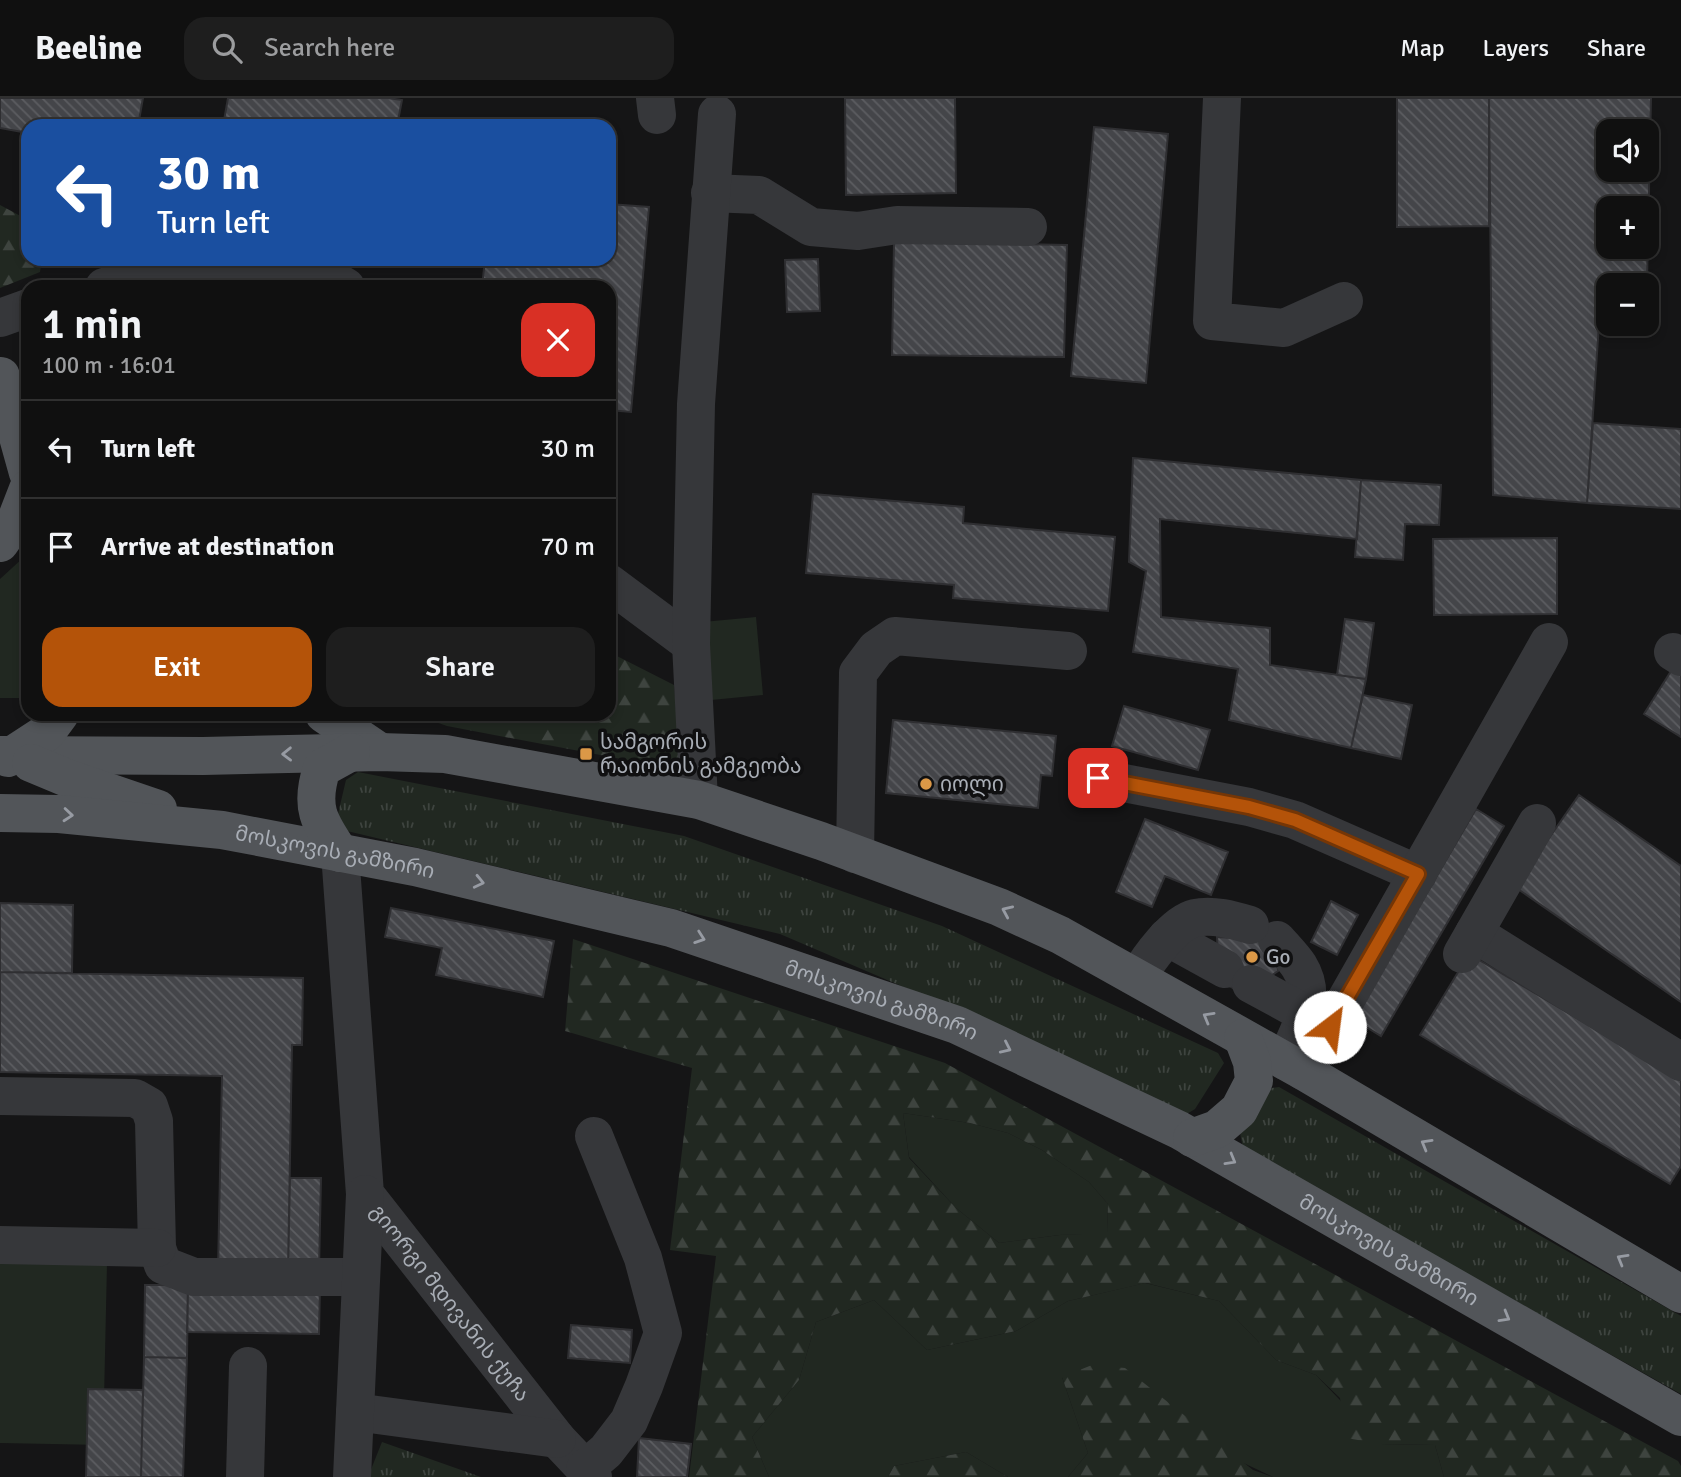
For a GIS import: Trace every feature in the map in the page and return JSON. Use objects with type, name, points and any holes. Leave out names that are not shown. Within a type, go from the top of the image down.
[{"type":"main road","points":[[0,375],[21,401]]},
{"type":"main road","points":[[0,375],[21,448]]},
{"type":"main road","points":[[0,543],[16,520],[21,507]]},
{"type":"main road","points":[[3,756],[46,733],[55,721]]},
{"type":"main road","points":[[332,721],[365,752]]},
{"type":"main road","points":[[341,853],[322,827],[315,808],[316,787],[321,768],[365,752]]},
{"type":"main road","points":[[3,756],[203,756],[365,752],[444,754],[699,800],[999,907],[1060,935],[1294,1066],[1681,1294]]},
{"type":"main road","points":[[3,756],[222,830]]},
{"type":"main road","name":"მოსკოვის გამზირი","points":[[0,813],[59,814],[222,830],[415,867],[671,928],[957,1025],[1192,1138],[1681,1417]]},
{"type":"main road","points":[[1192,1138],[1217,1129],[1239,1110],[1254,1081],[1252,1062],[1243,1038]]},
{"type":"street","points":[[1222,98],[1212,321],[1284,328],[1344,301]]},
{"type":"street","points":[[699,800],[691,643],[696,404],[717,114]]},
{"type":"street","points":[[710,193],[759,195],[811,227],[858,232],[897,225],[1028,227]]},
{"type":"street","points":[[132,280],[197,266]]},
{"type":"street","points":[[234,266],[317,280]]},
{"type":"street","points":[[0,318],[21,310]]},
{"type":"street","points":[[616,588],[691,643]]},
{"type":"street","points":[[855,854],[858,673],[876,649],[895,636],[1068,651]]},
{"type":"street","points":[[1294,1066],[1318,1049],[1549,642]]},
{"type":"street","points":[[1098,778],[1249,807],[1295,820],[1418,874]]},
{"type":"street","points":[[1537,823],[1468,944],[1681,1062]]},
{"type":"street","name":"გიორგი მდივანის ქუჩა","points":[[341,853],[365,1194],[557,1439],[589,1473]]},
{"type":"street","points":[[1138,978],[1146,962],[1167,937],[1194,918],[1223,918],[1264,932],[1299,967],[1309,990],[1294,1066]]},
{"type":"street","points":[[1167,937],[1306,1014]]},
{"type":"street","points":[[0,1096],[135,1098],[149,1107],[155,1121],[157,1248],[163,1265],[194,1277],[360,1277]]},
{"type":"street","points":[[589,1473],[629,1421],[645,1386],[663,1333],[643,1258],[594,1136]]},
{"type":"street","points":[[352,1477],[365,1194]]},
{"type":"street","points":[[0,1245],[157,1248]]},
{"type":"street","points":[[245,1477],[248,1366]]},
{"type":"street","points":[[355,1412],[557,1439]]},
{"type":"green space","points":[[0,205],[21,216],[21,266],[41,266],[40,272],[0,288]]},
{"type":"green space","points":[[21,560],[21,698],[0,698],[0,579]]},
{"type":"green space","points":[[756,617],[763,695],[711,700],[703,622]]},
{"type":"green space","points":[[616,656],[674,685],[680,759],[664,767],[447,726],[433,721],[616,721]]},
{"type":"green space","points":[[358,772],[684,836],[942,926],[1218,1053],[1224,1063],[1195,1109],[1185,1115],[1067,1057],[780,934],[347,831],[338,814],[346,780]]},
{"type":"green space","points":[[573,939],[945,1063],[1678,1461],[1681,1477],[1444,1477],[1435,1445],[1382,1444],[1346,1438],[1340,1398],[1316,1375],[1276,1360],[1219,1301],[1146,1283],[1068,1301],[1016,1331],[927,1350],[874,1300],[816,1322],[799,1380],[752,1437],[769,1477],[689,1477],[716,1256],[670,1250],[692,1068],[565,1031]],"holes":[[[903,1113],[970,1123],[1008,1133],[1042,1150],[1089,1182],[1108,1204],[1107,1233],[1060,1235],[999,1243],[956,1208],[909,1158]]]},
{"type":"green space","points":[[1279,1087],[1681,1316],[1681,1394],[1243,1148],[1239,1128],[1265,1089]]},
{"type":"green space","points":[[903,1113],[970,1123],[1008,1133],[1042,1150],[1089,1182],[1108,1204],[1107,1234],[1060,1235],[999,1243],[956,1208],[909,1157]]},
{"type":"green space","points":[[0,1262],[107,1264],[103,1445],[0,1443]]},
{"type":"green space","points":[[1145,1283],[1219,1301],[1276,1360],[1316,1375],[1382,1444],[1435,1445],[1444,1477],[1273,1477],[1062,1377],[1088,1453],[1068,1477],[1008,1477],[966,1452],[894,1466],[888,1477],[769,1477],[752,1437],[799,1380],[816,1322],[874,1300],[927,1350],[1016,1331],[1068,1301]]},
{"type":"green space","points":[[1092,1365],[1125,1368],[1253,1470],[1273,1477],[1068,1477],[1088,1453],[1062,1377]]},
{"type":"green space","points":[[382,1442],[481,1477],[368,1477]]},
{"type":"green space","points":[[966,1452],[1008,1477],[888,1477],[894,1466]]},
{"type":"building","points":[[0,98],[143,98],[139,119],[21,119],[21,132],[0,128]]},
{"type":"building","points":[[228,98],[402,100],[398,119],[224,119]]},
{"type":"building","points":[[845,98],[955,98],[956,193],[846,195]]},
{"type":"building","points":[[1397,98],[1489,98],[1489,226],[1397,227]]},
{"type":"building","points":[[1489,98],[1651,98],[1651,119],[1596,119],[1596,182],[1649,182],[1649,196],[1596,196],[1596,259],[1648,259],[1647,273],[1596,273],[1596,336],[1598,336],[1587,503],[1493,495]]},
{"type":"building","points":[[1094,127],[1168,134],[1146,383],[1071,376]]},
{"type":"building","points":[[616,205],[649,207],[631,412],[616,411],[616,280],[483,280],[484,266],[616,266]]},
{"type":"building","points":[[894,242],[1067,245],[1064,357],[892,355]]},
{"type":"building","points":[[818,259],[820,311],[787,312],[785,260]]},
{"type":"building","points":[[1593,423],[1681,429],[1681,509],[1587,503]]},
{"type":"building","points":[[1133,458],[1361,480],[1357,539],[1160,519],[1161,617],[1270,628],[1270,665],[1366,679],[1351,748],[1229,720],[1238,669],[1133,652],[1146,571],[1129,562]]},
{"type":"building","points":[[1361,480],[1441,485],[1439,525],[1405,524],[1403,560],[1355,557]]},
{"type":"building","points":[[813,494],[964,507],[963,523],[1115,537],[1108,611],[953,598],[954,585],[806,573]]},
{"type":"building","points":[[1557,538],[1557,614],[1434,615],[1433,539]]},
{"type":"building","points":[[1345,619],[1374,623],[1366,679],[1337,675]]},
{"type":"building","points":[[1678,660],[1681,662],[1681,737],[1644,714]]},
{"type":"building","points":[[1363,695],[1412,705],[1401,759],[1351,748]]},
{"type":"building","points":[[1124,706],[1210,730],[1198,770],[1112,746]]},
{"type":"building","points":[[893,720],[1056,736],[1052,776],[1041,775],[1038,808],[886,793]]},
{"type":"building","points":[[1579,795],[1681,866],[1681,1002],[1515,887]]},
{"type":"building","points":[[1476,809],[1504,826],[1381,1036],[1353,1019]]},
{"type":"building","points":[[1145,819],[1228,852],[1211,895],[1165,876],[1152,907],[1116,892]]},
{"type":"building","points":[[1331,901],[1358,915],[1337,955],[1311,942]]},
{"type":"building","points":[[0,903],[73,905],[72,973],[0,972]]},
{"type":"building","points":[[391,908],[554,941],[543,997],[436,975],[442,948],[385,937]]},
{"type":"building","name":"Go","points":[[1217,937],[1277,940],[1278,971],[1245,995],[1219,980]]},
{"type":"building","points":[[1469,954],[1681,1080],[1681,1166],[1670,1184],[1420,1035]]},
{"type":"building","points":[[0,972],[303,978],[302,1045],[292,1045],[288,1271],[218,1269],[222,1076],[0,1072]]},
{"type":"building","points":[[290,1178],[321,1178],[319,1271],[288,1271]]},
{"type":"building","points":[[145,1285],[188,1285],[187,1358],[144,1357]]},
{"type":"building","points":[[188,1285],[320,1287],[319,1334],[187,1332]]},
{"type":"building","points":[[571,1325],[632,1330],[630,1363],[568,1358]]},
{"type":"building","points":[[144,1357],[187,1358],[183,1477],[141,1477]]},
{"type":"building","points":[[88,1389],[143,1390],[141,1477],[86,1477]]},
{"type":"building","points":[[639,1438],[691,1444],[687,1477],[637,1477]]},
{"type":"place","name":"სამგორის რაიონის გამგეობა","points":[[586,754]]},
{"type":"place","name":"იოლი","points":[[926,784]]},
{"type":"place","name":"Go","points":[[1252,957]]},
{"type":"route","points":[[1098,778],[1249,807],[1295,820],[1418,874],[1330,1027]]}]
